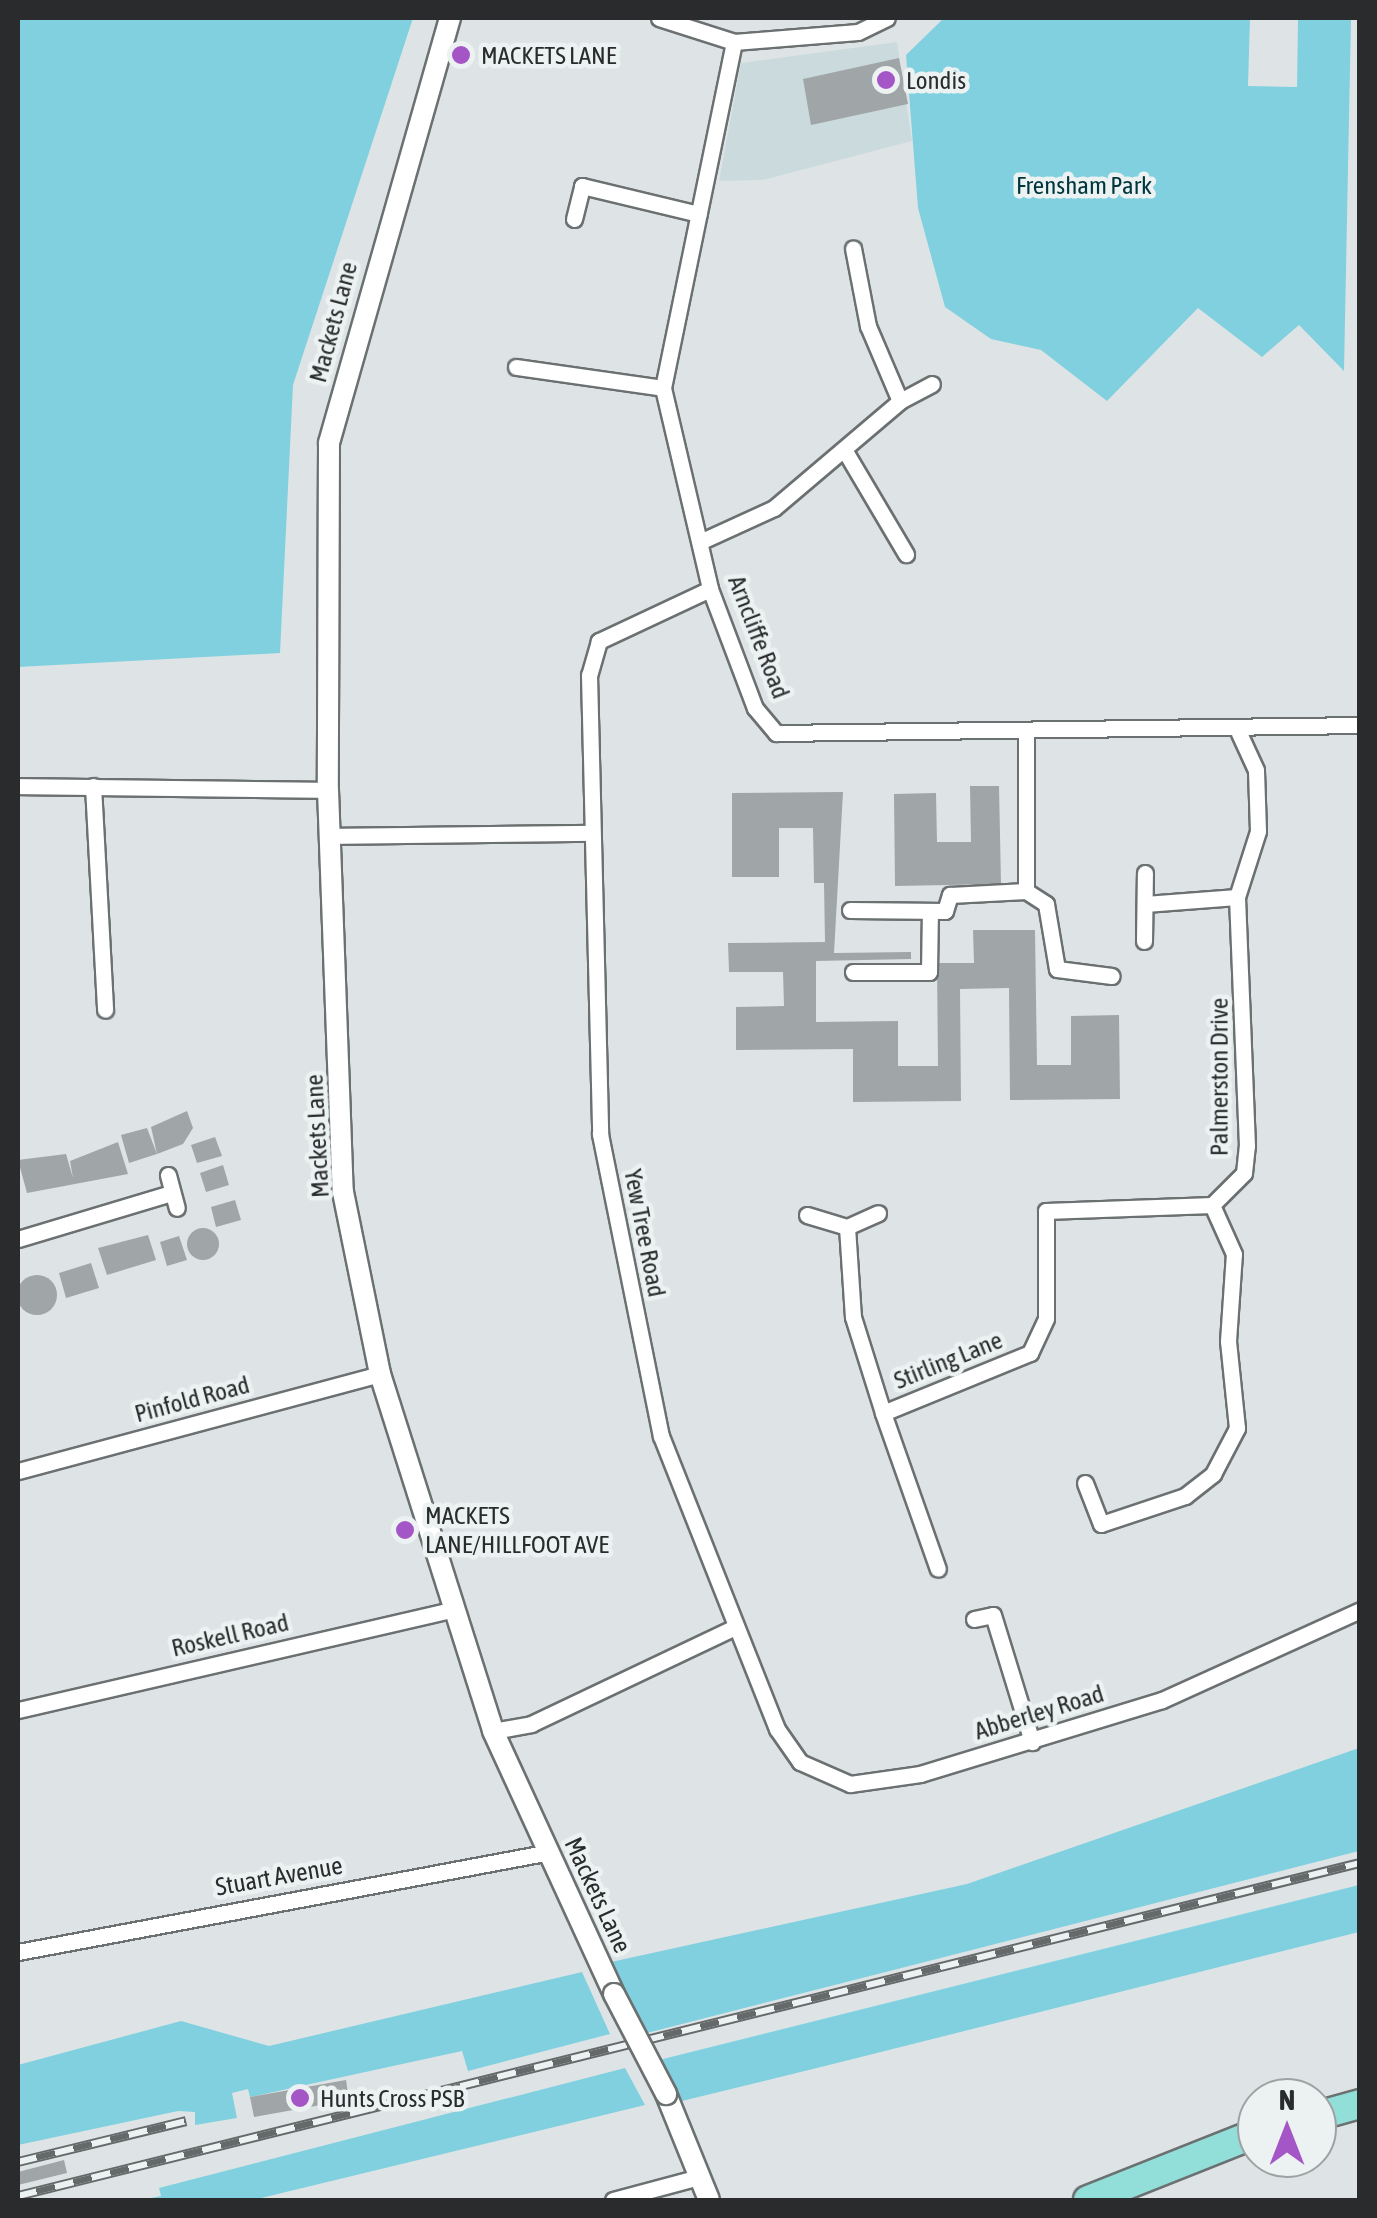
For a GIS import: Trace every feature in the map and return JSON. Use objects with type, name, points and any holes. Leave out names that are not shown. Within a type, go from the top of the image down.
[{"type":"highway","points":[[1088,2200],[1237,2141]]},
{"type":"street","name":"Mackets Lane","points":[[450,18],[330,443],[328,790],[343,1192],[380,1374],[493,1731],[614,1994],[666,2094],[709,2200]]},
{"type":"street","points":[[659,18],[734,42],[858,32],[887,18]]},
{"type":"street","name":"Arncliffe Road","points":[[734,42],[662,388],[704,540],[710,589],[754,708],[776,733],[1240,733],[1360,725]]},
{"type":"street","points":[[574,218],[582,186],[699,214]]},
{"type":"street","points":[[853,248],[868,326],[900,402]]},
{"type":"street","points":[[516,367],[662,388]]},
{"type":"street","points":[[704,540],[774,508],[900,402],[932,384]]},
{"type":"street","points":[[845,451],[906,554]]},
{"type":"street","name":"Yew Tree Road","points":[[710,589],[599,641],[588,675],[588,833],[600,1134],[662,1436],[763,1692]]},
{"type":"street","points":[[1026,733],[1026,891]]},
{"type":"street","name":"Palmerston Drive","points":[[1212,1205],[1244,1173],[1247,1146],[1238,898],[1258,831],[1256,770],[1240,733]]},
{"type":"street","points":[[18,786],[328,790]]},
{"type":"street","points":[[93,786],[105,1010]]},
{"type":"street","points":[[330,836],[588,833]]},
{"type":"street","points":[[1144,941],[1145,873]]},
{"type":"street","points":[[850,910],[945,911],[950,895],[1026,891],[1046,904],[1057,969],[1112,976]]},
{"type":"street","points":[[1145,904],[1238,898]]},
{"type":"street","points":[[853,972],[929,972],[930,911]]},
{"type":"street","points":[[18,1239],[174,1200],[168,1175]]},
{"type":"street","points":[[1085,1482],[1101,1524],[1185,1496],[1228,1454],[1237,1428],[1228,1340],[1237,1296],[1234,1254],[1212,1205]]},
{"type":"street","name":"Stirling Lane","points":[[847,1227],[852,1318],[883,1413],[1030,1354],[1046,1318],[1046,1211],[1212,1205]]},
{"type":"street","points":[[807,1215],[847,1227],[878,1214]]},
{"type":"street","name":"Pinfold Road","points":[[18,1471],[380,1374]]},
{"type":"street","points":[[883,1413],[938,1569]]},
{"type":"street","name":"Roskell Road","points":[[18,1710],[454,1610]]},
{"type":"street","name":"Abberley Road","points":[[763,1692],[800,1762],[850,1784],[1032,1742],[1162,1700],[1360,1610]]},
{"type":"street","points":[[974,1620],[993,1616],[1032,1742]]},
{"type":"street","points":[[493,1731],[531,1724],[735,1627]]},
{"type":"street","name":"Stuart Avenue","points":[[18,1952],[550,1852]]},
{"type":"street","points":[[613,2200],[699,2178]]},
{"type":"shaded area","points":[[897,42],[912,141],[763,180],[719,181],[741,63]]},
{"type":"green space","points":[[18,18],[413,18],[293,385],[280,653],[18,667]]},
{"type":"green space","name":"Frensham Park","points":[[944,18],[1250,18],[1248,86],[1297,87],[1298,18],[1351,18],[1344,371],[1299,325],[1262,357],[1198,308],[1107,401],[1041,350],[991,339],[945,307],[918,208],[906,55]]},
{"type":"green space","points":[[1359,1748],[1359,1851],[647,2033],[611,1962],[967,1884]]},
{"type":"green space","points":[[1359,1885],[1359,1932],[829,2065],[682,2101],[659,2060]]},
{"type":"green space","points":[[582,1972],[610,2034],[468,2071],[462,2051],[250,2097],[248,2089],[232,2093],[237,2118],[195,2125],[195,2112],[178,2111],[18,2145],[18,2065],[181,2021],[269,2046]]},
{"type":"green space","points":[[625,2068],[645,2105],[253,2200],[142,2200],[161,2196],[159,2188]]},
{"type":"building","points":[[899,58],[908,104],[811,125],[803,79]]},
{"type":"building","points":[[970,786],[999,786],[1001,884],[895,886],[894,794],[936,793],[937,842],[971,842]]},
{"type":"building","points":[[843,792],[834,953],[911,952],[911,959],[816,961],[816,1022],[898,1021],[898,1066],[938,1066],[937,963],[974,963],[973,930],[1035,930],[1037,1065],[1071,1065],[1071,1016],[1119,1015],[1120,1099],[1010,1100],[1009,988],[960,989],[961,1101],[853,1102],[853,1049],[736,1050],[736,1007],[784,1006],[783,972],[729,972],[728,943],[825,942],[824,883],[814,883],[813,828],[779,828],[779,877],[732,877],[732,793]]},
{"type":"building","points":[[187,1111],[193,1128],[183,1144],[157,1154],[151,1127]]},
{"type":"building","points":[[147,1128],[157,1154],[129,1163],[121,1135]]},
{"type":"building","points":[[215,1137],[222,1156],[197,1163],[191,1145]]},
{"type":"building","points":[[118,1142],[128,1174],[27,1193],[18,1160],[66,1154],[73,1178],[70,1161]]},
{"type":"building","points":[[223,1165],[229,1185],[206,1192],[200,1173]]},
{"type":"building","points":[[235,1200],[241,1220],[216,1227],[211,1207]]},
{"type":"building","points":[[203,1228],[214,1233],[219,1244],[214,1255],[203,1260],[192,1255],[187,1244],[192,1233]]},
{"type":"building","points":[[148,1235],[156,1260],[107,1275],[98,1248]]},
{"type":"building","points":[[179,1236],[187,1260],[167,1266],[160,1242]]},
{"type":"building","points":[[91,1263],[99,1288],[66,1298],[59,1273]]},
{"type":"building","points":[[37,1275],[51,1281],[57,1295],[51,1309],[37,1315],[23,1309],[17,1295],[23,1281]]},
{"type":"building","name":"Hunts Cross PSB","points":[[346,2080],[349,2100],[254,2117],[250,2097]]},
{"type":"building","points":[[64,2160],[67,2173],[18,2185],[18,2172]]},
{"type":"railway","points":[[18,2196],[1360,1863]]},
{"type":"railway","points":[[18,2162],[186,2121]]},
{"type":"place","name":"MACKETS LANE","points":[[461,55]]},
{"type":"place","name":"Londis","points":[[886,80]]},
{"type":"place","name":"MACKETS LANE/HILLFOOT AVE","points":[[405,1530]]},
{"type":"place","name":"Hunts Cross PSB","points":[[300,2098]]}]
